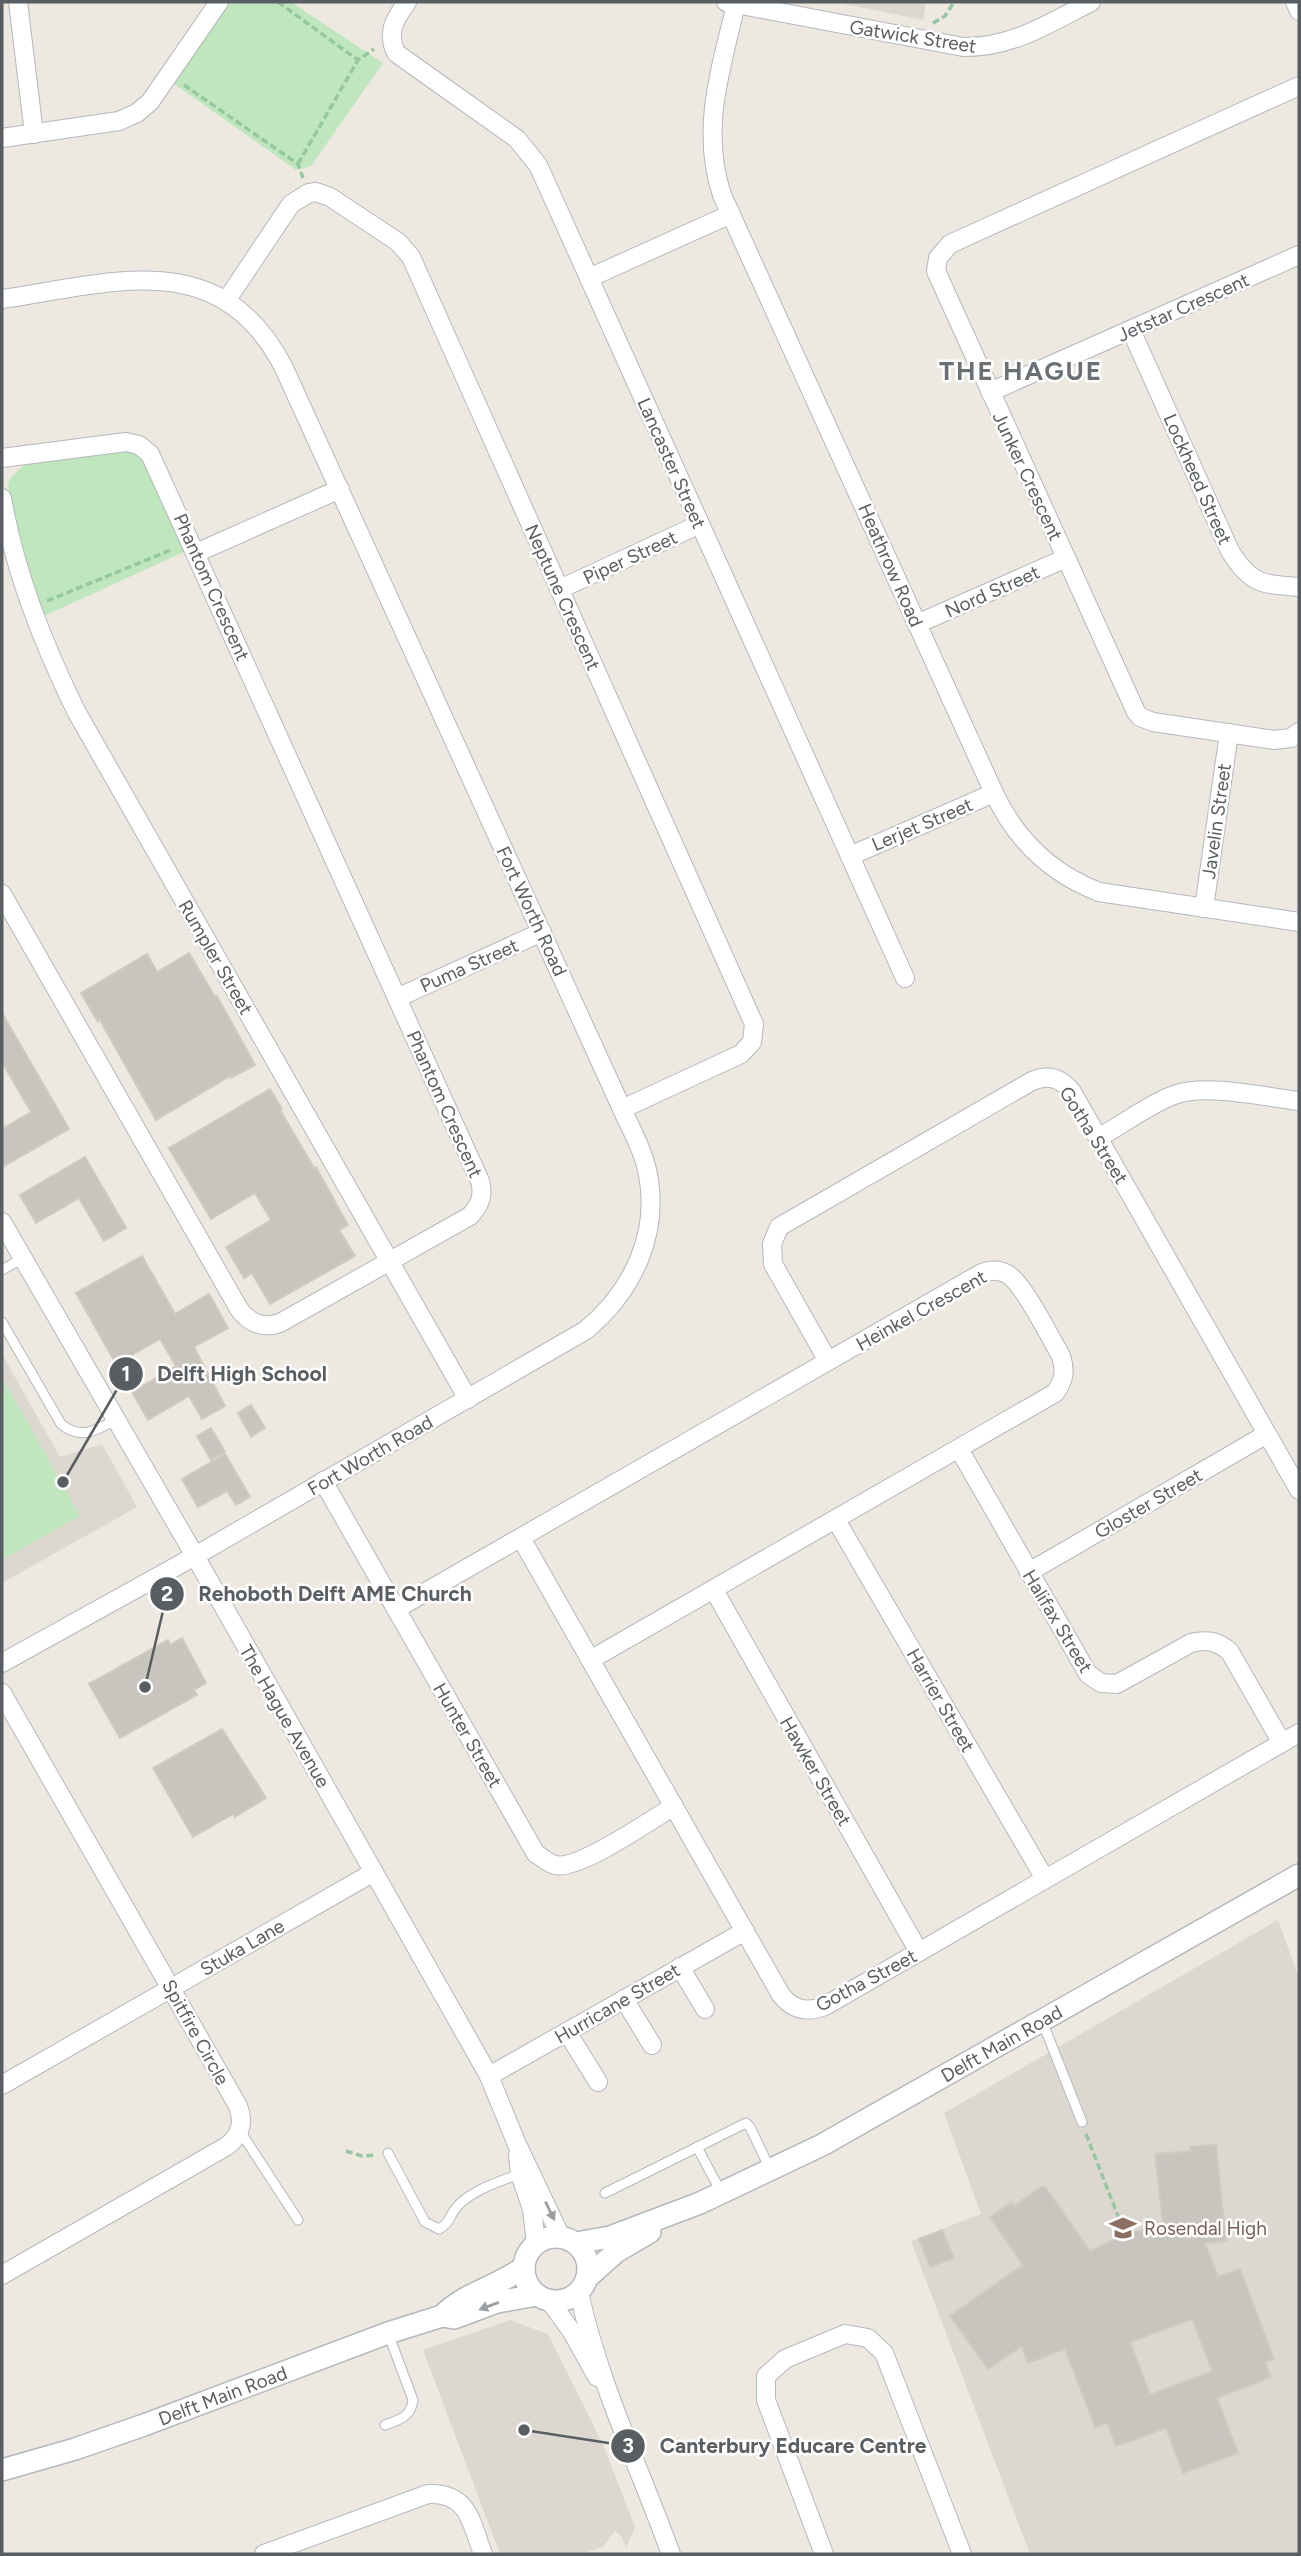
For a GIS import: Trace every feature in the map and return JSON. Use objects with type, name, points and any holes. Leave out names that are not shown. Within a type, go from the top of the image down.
[{"type":"street","points":[[18,2],[34,134]]},
{"type":"street","points":[[2,138],[126,119],[150,102],[219,2]]},
{"type":"street","points":[[391,39],[394,21],[407,2]]},
{"type":"street","name":"Gatwick Street","points":[[731,3],[964,47],[987,48],[1009,42],[1091,2]]},
{"type":"street","points":[[1295,2],[1299,11]]},
{"type":"street","name":"Heathrow Road","points":[[731,3],[711,139],[716,176],[1012,827],[1051,867],[1099,892],[1299,922]]},
{"type":"street","name":"Lancaster Street","points":[[391,39],[401,59],[517,139],[538,165],[905,978]]},
{"type":"street","name":"Junker Crescent","points":[[1299,86],[945,248],[937,264],[938,277],[1136,712],[1140,717],[1153,722],[1274,740],[1291,738],[1299,732]]},
{"type":"street","name":"Neptune Crescent","points":[[309,193],[316,192],[330,197],[398,242],[411,257],[752,1018],[755,1030],[752,1042],[741,1054],[622,1110]]},
{"type":"street","points":[[226,301],[291,205],[309,193]]},
{"type":"street","points":[[589,278],[731,214]]},
{"type":"street","name":"Jetstar Crescent","points":[[990,392],[1299,255]]},
{"type":"street","name":"Fort Worth Road","points":[[2,299],[150,279],[189,285],[226,301],[253,323],[275,350],[542,932],[647,1168],[650,1188],[648,1230],[636,1269],[614,1303],[586,1330],[195,1556]]},
{"type":"street","name":"Lockheed Street","points":[[1131,330],[1230,551],[1242,570],[1253,579],[1272,585],[1299,587]]},
{"type":"street","name":"Phantom Crescent","points":[[2,458],[126,442],[139,445],[154,460],[480,1181],[482,1194],[477,1209],[470,1216],[281,1323],[260,1325],[244,1316],[9,923],[2,894]]},
{"type":"street","points":[[194,547],[340,489]]},
{"type":"street","name":"Rumpler Street","points":[[2,498],[31,607],[55,668],[76,711],[468,1399]]},
{"type":"street","name":"Piper Street","points":[[560,589],[700,524]]},
{"type":"street","name":"Nord Street","points":[[918,624],[1066,558]]},
{"type":"street","name":"Javelin Street","points":[[1204,908],[1229,733]]},
{"type":"street","name":"Lerjet Street","points":[[850,856],[995,793]]},
{"type":"street","name":"Puma Street","points":[[397,998],[542,932]]},
{"type":"street","name":"Gotha Street","points":[[828,1361],[773,1264],[772,1244],[779,1227],[1039,1078],[1053,1078],[1067,1086],[1299,1490]]},
{"type":"street","points":[[1098,1139],[1173,1095],[1187,1091],[1208,1090],[1299,1101]]},
{"type":"street","name":"The Hague Avenue","points":[[2,1222],[195,1556],[489,2076],[516,2142],[569,2240]]},
{"type":"street","name":"Heinkel Crescent","points":[[396,1609],[980,1274],[1000,1271],[1013,1278],[1061,1356],[1063,1380],[1055,1393],[590,1660]]},
{"type":"street","name":"Gloster Street","points":[[1029,1572],[1267,1434]]},
{"type":"street","name":"Halifax Street","points":[[959,1449],[1083,1668],[1094,1679],[1117,1684],[1191,1643],[1201,1640],[1218,1643],[1230,1652],[1282,1743]]},
{"type":"street","name":"Hunter Street","points":[[323,1481],[536,1854],[554,1865],[568,1866],[587,1858],[674,1806]]},
{"type":"street","name":"Harrier Street","points":[[835,1520],[1045,1879]]},
{"type":"street","name":"Gotha Street","points":[[521,1538],[780,1995],[790,2006],[806,2011],[825,2007],[1299,1733]]},
{"type":"street","points":[[2,1663],[195,1556]]},
{"type":"street","name":"Hawker Street","points":[[713,1590],[919,1952]]},
{"type":"street","name":"Spitfire Circle","points":[[2,1693],[238,2106],[241,2114],[240,2131]]},
{"type":"street","name":"Stuka Lane","points":[[2,2085],[374,1872]]},
{"type":"street","name":"Delft Main Road","points":[[569,2240],[610,2237],[699,2203],[835,2139],[1299,1875]]},
{"type":"street","name":"Hurricane Street","points":[[489,2076],[744,1931]]},
{"type":"street","points":[[680,1967],[705,2009]]},
{"type":"street","points":[[624,1999],[652,2045]]},
{"type":"street","points":[[567,2032],[598,2082]]},
{"type":"street","points":[[2,2275],[227,2146],[240,2131]]},
{"type":"street","name":"The Hague Avenue","points":[[516,2142],[520,2174],[532,2209],[536,2244]]},
{"type":"street","name":"Delft Main Road","points":[[584,2285],[616,2252],[699,2203]]},
{"type":"street","points":[[620,2421],[572,2332],[528,2283],[524,2267],[528,2254],[536,2244],[548,2238],[569,2240],[587,2258],[585,2316],[666,2553]]},
{"type":"street","name":"Delft Main Road","points":[[442,2316],[454,2304],[504,2281],[524,2267]]},
{"type":"street","points":[[543,2297],[565,2300],[584,2285]]},
{"type":"street","name":"Delft Main Road","points":[[2,2470],[144,2425],[388,2333],[442,2316],[454,2318],[497,2302],[543,2297]]},
{"type":"street","points":[[824,2554],[766,2400],[766,2376],[785,2358],[845,2334],[867,2338],[884,2353],[962,2554]]},
{"type":"street","points":[[264,2554],[428,2494],[443,2493],[465,2506],[483,2554]]},
{"type":"lane","points":[[2,1270],[23,1258]]},
{"type":"lane","points":[[2,1322],[61,1424],[73,1432],[88,1433],[115,1420]]},
{"type":"lane","points":[[1042,2021],[1082,2122]]},
{"type":"lane","points":[[605,2193],[746,2123],[771,2171]]},
{"type":"lane","points":[[240,2131],[298,2220]]},
{"type":"lane","points":[[697,2147],[721,2193]]},
{"type":"lane","points":[[388,2154],[425,2222],[439,2229],[448,2223],[457,2207],[472,2196],[499,2181],[520,2174]]},
{"type":"lane","points":[[385,2425],[407,2416],[412,2409],[413,2400],[388,2333]]},
{"type":"path","points":[[278,2],[358,60]]},
{"type":"path","points":[[298,164],[358,60],[391,39]]},
{"type":"path","points":[[169,75],[298,164],[309,193]]},
{"type":"path","points":[[31,607],[194,547]]},
{"type":"path","points":[[1082,2122],[1125,2234]]},
{"type":"path","points":[[346,2151],[362,2156],[388,2154]]},
{"type":"shaded area","points":[[834,2],[926,2],[923,20]]},
{"type":"shaded area","points":[[2,1354],[60,1457],[102,1444],[137,1507],[2,1583]]},
{"type":"shaded area","name":"Rosendal High","points":[[1278,1920],[1299,1978],[1299,2554],[1030,2554],[911,2241],[981,2214],[944,2113]]},
{"type":"shaded area","points":[[510,2320],[548,2334],[604,2447],[635,2527],[626,2548],[622,2537],[615,2531],[603,2547],[581,2554],[500,2554],[423,2350]]},
{"type":"green space","points":[[230,2],[291,2],[383,63],[311,166],[296,170],[173,83]]},
{"type":"green space","points":[[127,450],[143,457],[186,551],[44,616],[13,525],[8,485],[10,478],[25,464]]},
{"type":"green space","points":[[2,1377],[80,1516],[2,1560]]},
{"type":"building","points":[[189,953],[215,997],[217,996],[255,1065],[231,1078],[230,1076],[156,1120],[100,1020],[98,1022],[81,993],[147,954],[157,972]]},
{"type":"building","points":[[2,1013],[69,1129],[2,1167],[2,1129],[31,1112],[2,1062]]},
{"type":"building","points":[[270,1089],[348,1225],[339,1230],[355,1256],[270,1304],[252,1273],[244,1278],[226,1247],[271,1220],[255,1193],[211,1219],[169,1148]]},
{"type":"building","points":[[85,1157],[126,1228],[104,1241],[79,1198],[36,1223],[20,1195]]},
{"type":"building","points":[[142,1256],[175,1314],[209,1294],[228,1328],[194,1347],[225,1406],[202,1419],[189,1396],[148,1420],[132,1392],[176,1366],[160,1339],[116,1364],[76,1293]]},
{"type":"building","points":[[251,1405],[265,1428],[251,1437],[238,1413]]},
{"type":"building","points":[[211,1428],[225,1452],[211,1460],[197,1436]]},
{"type":"building","points":[[225,1454],[250,1497],[236,1505],[227,1491],[198,1507],[182,1479]]},
{"type":"building","points":[[182,1638],[206,1683],[194,1690],[197,1695],[120,1738],[89,1684],[168,1640],[170,1645]]},
{"type":"building","points":[[222,1729],[266,1798],[235,1817],[233,1814],[193,1837],[153,1768]]},
{"type":"building","points":[[1216,2144],[1226,2241],[1205,2243],[1218,2277],[1240,2269],[1274,2359],[1265,2362],[1271,2377],[1217,2398],[1238,2453],[1183,2473],[1166,2428],[1116,2446],[1107,2423],[1095,2427],[1065,2349],[1028,2363],[1022,2346],[988,2369],[950,2316],[1023,2265],[990,2217],[1012,2202],[1014,2206],[1045,2187],[1090,2251],[1125,2234],[1163,2224],[1155,2154],[1191,2151],[1190,2147]],"holes":[[[1192,2319],[1212,2371],[1150,2395],[1130,2342]]]},
{"type":"building","points":[[942,2230],[954,2258],[930,2267],[919,2239]]},
{"type":"place","name":"Delft High School","points":[[63,1482]]},
{"type":"place","name":"Rehoboth Delft AME Church","points":[[145,1687]]},
{"type":"place","name":"Rosendal High","points":[[1123,2228]]},
{"type":"place","name":"Canterbury Educare Centre","points":[[524,2430]]},
{"type":"district","name":"THE HAGUE","points":[[1021,371]]}]
